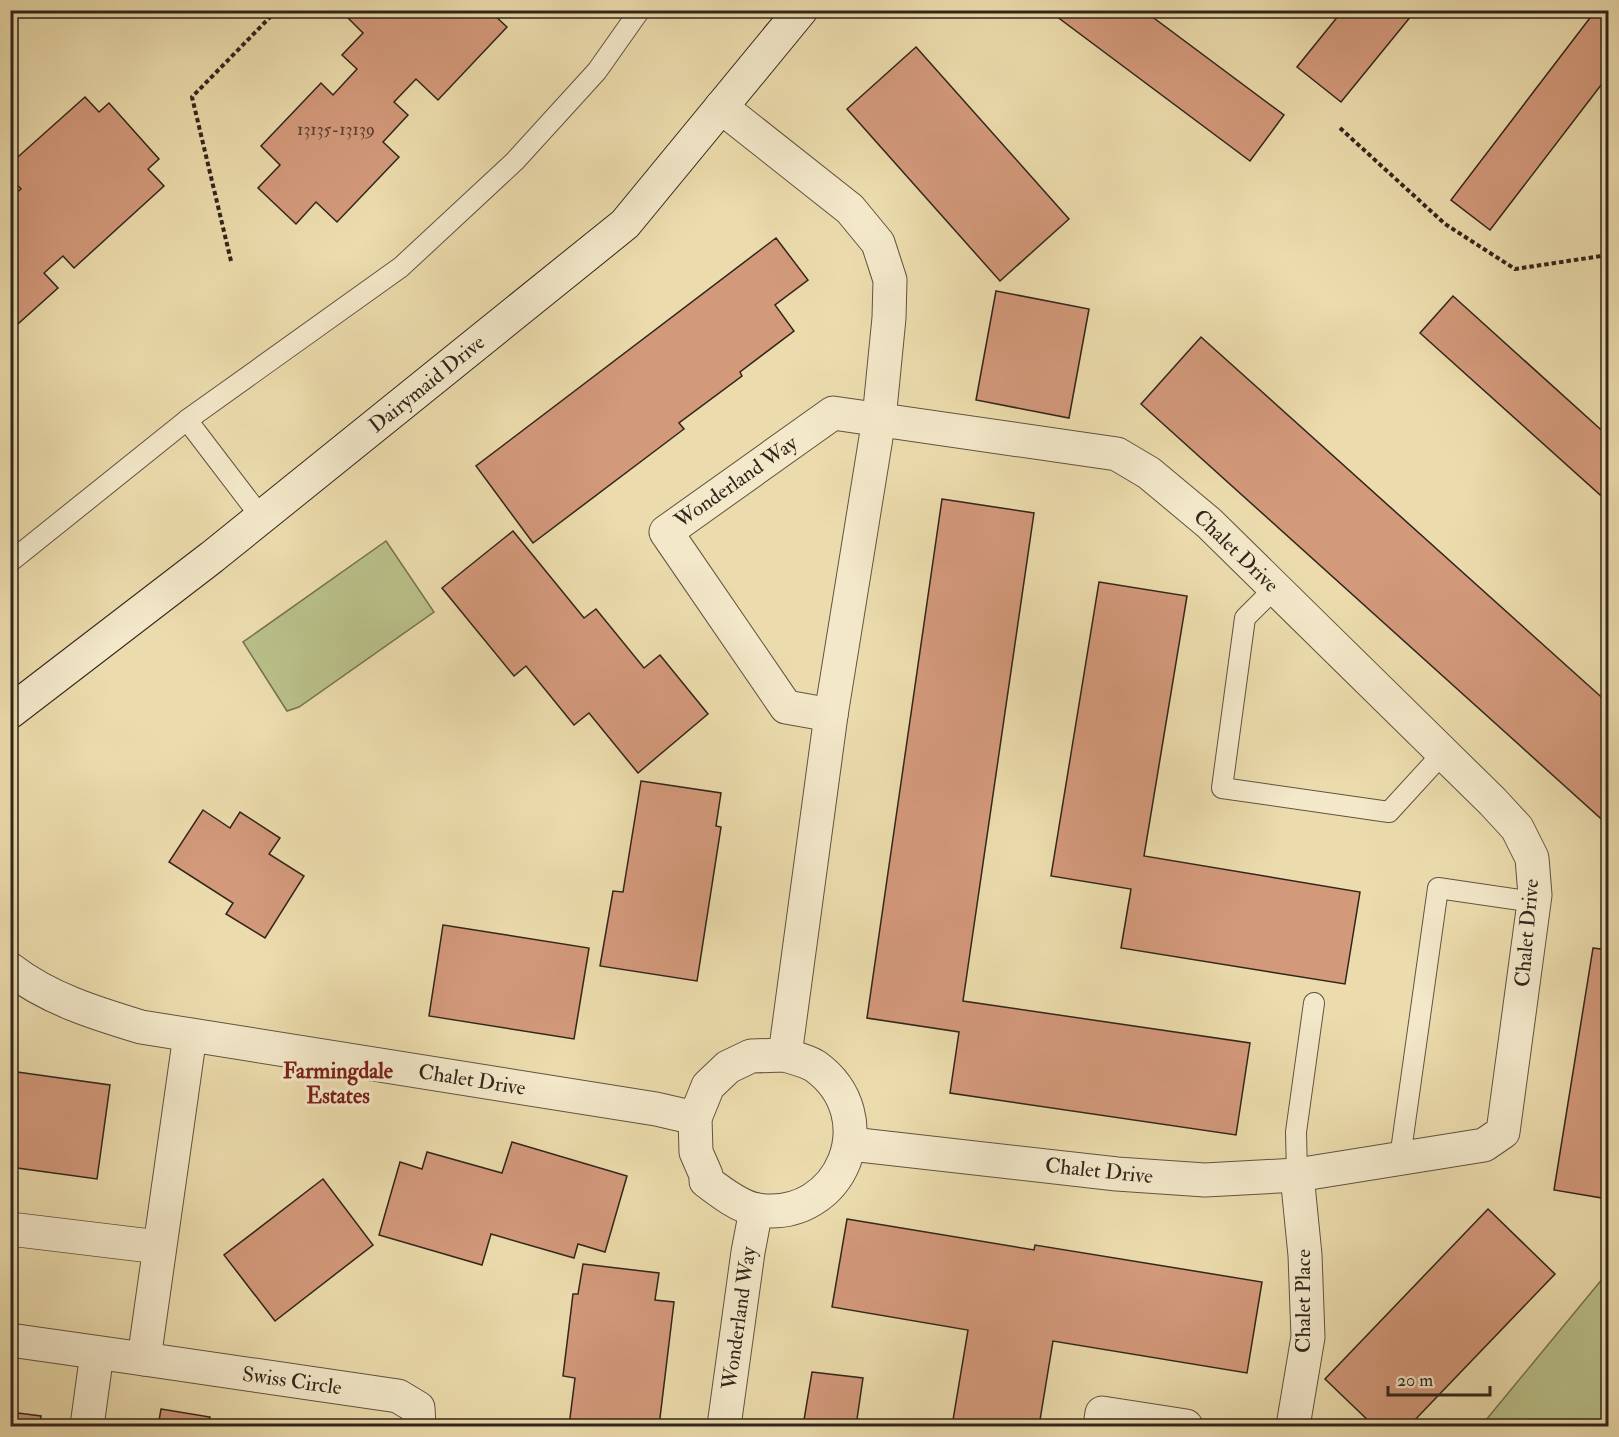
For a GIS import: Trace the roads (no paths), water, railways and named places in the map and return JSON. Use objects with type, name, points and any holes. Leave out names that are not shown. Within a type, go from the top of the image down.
[{"type":"street","name":"Dairymaid Drive","points":[[10,712],[261,517],[625,224],[801,10]]},
{"type":"street","points":[[721,107],[850,209],[878,243],[890,280],[889,318],[879,419],[831,715],[785,1055]]},
{"type":"street","name":"Wonderland Way","points":[[831,715],[786,707],[666,532],[833,413],[879,419]]},
{"type":"street","name":"Chalet Drive","points":[[851,1144],[1118,1174],[1205,1180],[1297,1175],[1484,1145],[1503,1132],[1535,895],[1532,858],[1517,828],[1209,524],[1149,473],[1117,454],[879,419]]},
{"type":"street","name":"Chalet Drive","points":[[10,969],[25,981],[93,1013],[141,1027],[656,1109],[695,1118]]},
{"type":"street","points":[[144,1359],[189,1035]]},
{"type":"street","points":[[785,1055],[814,1065],[839,1090],[847,1108],[851,1144],[840,1172],[816,1198],[785,1210],[756,1210],[723,1194],[706,1181],[706,1175],[696,1152],[695,1118],[708,1086],[728,1067],[752,1056],[785,1055]]},
{"type":"street","name":"Chalet Place","points":[[1293,1426],[1308,1337],[1305,1255],[1297,1175]]},
{"type":"street","name":"Wonderland Way","points":[[724,1426],[748,1251],[756,1210]]},
{"type":"street","points":[[10,1229],[159,1247]]},
{"type":"street","name":"Swiss Circle","points":[[10,1340],[398,1396],[418,1408],[419,1426]]},
{"type":"street","points":[[87,1426],[97,1353]]},
{"type":"street","points":[[1100,1426],[1102,1413],[1186,1426]]},
{"type":"lane","points":[[10,562],[187,420],[401,267],[515,161],[597,71],[640,10]]},
{"type":"lane","points":[[187,420],[261,517]]},
{"type":"lane","points":[[1275,588],[1245,618],[1222,788],[1389,812],[1443,753]]},
{"type":"lane","points":[[1400,1158],[1438,888],[1533,902]]},
{"type":"lane","points":[[1297,1175],[1296,1132],[1314,1003]]},
{"type":"district","name":"Farmingdale Estates","points":[[338,1084]]}]
